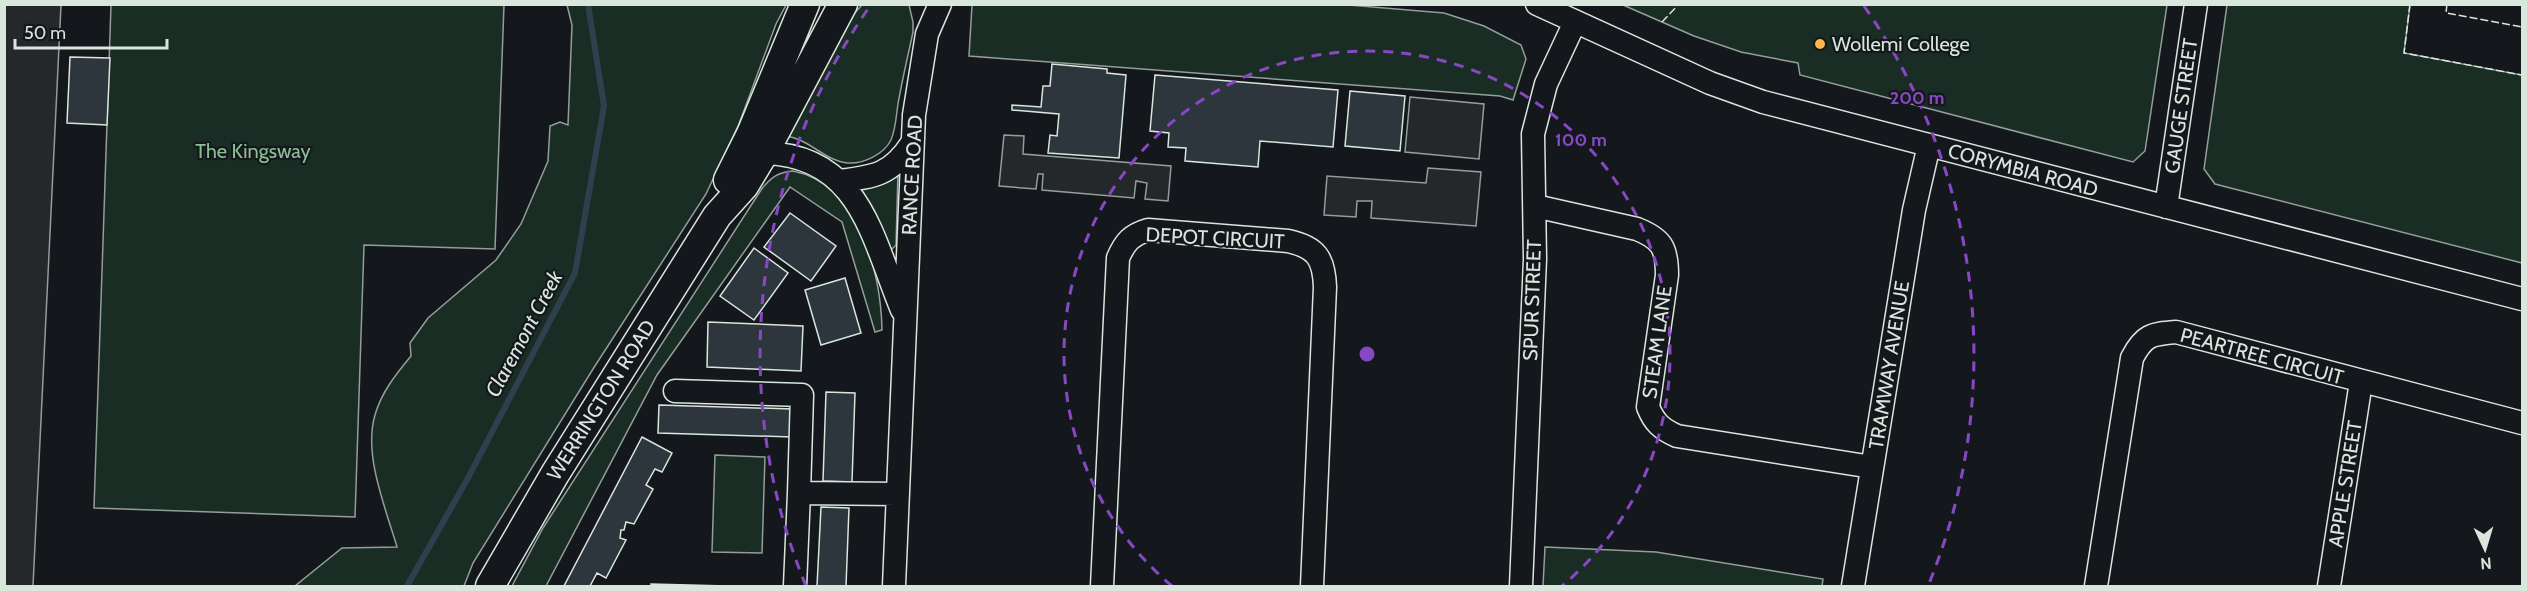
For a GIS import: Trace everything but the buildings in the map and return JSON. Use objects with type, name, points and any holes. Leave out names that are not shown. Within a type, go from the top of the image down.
[{"type":"main road","name":"WERRINGTON ROAD","points":[[717,216],[726,184],[751,134],[805,4]]},
{"type":"main road","name":"WERRINGTON ROAD","points":[[490,586],[549,484],[717,216],[744,186],[764,153],[843,4]]},
{"type":"street","name":"RANCE ROAD","points":[[922,4],[927,34]]},
{"type":"street","name":"RANCE ROAD","points":[[894,586],[912,143],[917,85],[927,34],[940,4]]},
{"type":"street","name":"CORYMBIA ROAD","points":[[1537,4],[1735,93],[2523,299]]},
{"type":"street","name":"GAUGE STREET","points":[[2166,207],[2196,4]]},
{"type":"street","name":"SPUR STREET","points":[[1521,586],[1535,259],[1533,134],[1538,109],[1575,22]]},
{"type":"street","points":[[840,181],[864,178],[884,172],[900,161],[912,143]]},
{"type":"street","name":"TRAMWAY AVENUE","points":[[1853,586],[1914,210],[1929,145]]},
{"type":"street","name":"RANCE ROAD","points":[[764,153],[800,156],[819,165],[840,181],[859,205],[871,228],[905,316]]},
{"type":"street","name":"STEAM LANE","points":[[1535,206],[1637,229],[1653,235],[1663,246],[1667,260],[1667,275],[1648,407],[1653,421],[1677,436],[1872,468]]},
{"type":"street","name":"DEPOT CIRCUIT","points":[[1102,586],[1118,258],[1124,244],[1135,234],[1148,230],[1287,241],[1305,245],[1317,255],[1324,271],[1324,287],[1312,586]]},
{"type":"street","name":"PEARTREE CIRCUIT","points":[[2096,586],[2132,358],[2141,341],[2157,333],[2176,332],[2523,423]]},
{"type":"street","name":"APPLE STREET","points":[[2329,586],[2361,382]]},
{"type":"street","points":[[675,391],[801,395],[795,586]]},
{"type":"street","points":[[799,493],[898,494]]},
{"type":"green space","points":[[863,4],[909,5],[913,32],[891,140],[884,150],[873,157],[860,162],[848,163],[832,158],[802,141],[786,136],[849,19]]},
{"type":"green space","points":[[1337,4],[1444,13],[1484,26],[1521,45],[1526,59],[1513,100],[1500,96],[969,56],[972,5]]},
{"type":"green space","name":"The Kingsway","points":[[111,5],[504,5],[495,249],[364,245],[355,517],[94,508]]},
{"type":"green space","points":[[567,5],[786,5],[776,24],[739,124],[706,194],[593,369],[473,563],[464,586],[295,586],[342,548],[397,547],[377,482],[374,464],[372,431],[375,415],[385,391],[411,356],[410,343],[428,318],[496,260],[521,224],[548,161],[550,126],[560,122],[568,125],[572,25]]},
{"type":"green space","points":[[1623,5],[2167,5],[2145,151],[2133,162],[1800,75],[1798,63],[1741,52],[1694,36]]},
{"type":"green space","points":[[2227,5],[2410,5],[2404,53],[2522,75],[2522,263],[2215,184],[2204,169]]},
{"type":"green space","points":[[793,171],[816,179],[835,193],[850,212],[871,258],[881,307],[882,330],[875,332],[842,222],[790,187],[657,375],[546,586],[512,586],[543,528],[761,190],[775,176]]},
{"type":"green space","points":[[898,171],[896,245],[892,249],[887,245],[874,210],[860,188]]},
{"type":"green space","points":[[715,455],[765,457],[762,553],[712,552]]},
{"type":"green space","points":[[1545,547],[1656,552],[1823,579],[1822,586],[1543,586]]},
{"type":"shaded area","points":[[4,5],[61,5],[33,586],[4,586]]},
{"type":"shaded area","points":[[1410,97],[1484,104],[1479,159],[1405,152]]},
{"type":"shaded area","points":[[1004,135],[1024,136],[1023,154],[1171,166],[1168,201],[1145,199],[1147,183],[1136,181],[1134,198],[1042,190],[1043,174],[1038,174],[1036,189],[999,186]]},
{"type":"shaded area","points":[[1428,168],[1481,172],[1476,226],[1371,218],[1372,201],[1357,201],[1356,217],[1324,215],[1327,176],[1426,183]]},
{"type":"waterway","name":"Claremont Creek","points":[[407,586],[468,478],[575,273],[604,106],[588,4]]},
{"type":"fence","points":[[1662,22],[1679,4]]},
{"type":"fence","points":[[2410,4],[2404,53],[2522,75]]},
{"type":"fence","points":[[2447,4],[2446,13],[2522,27]]},
{"type":"place","name":"Wollemi College","points":[[1820,44]]}]
